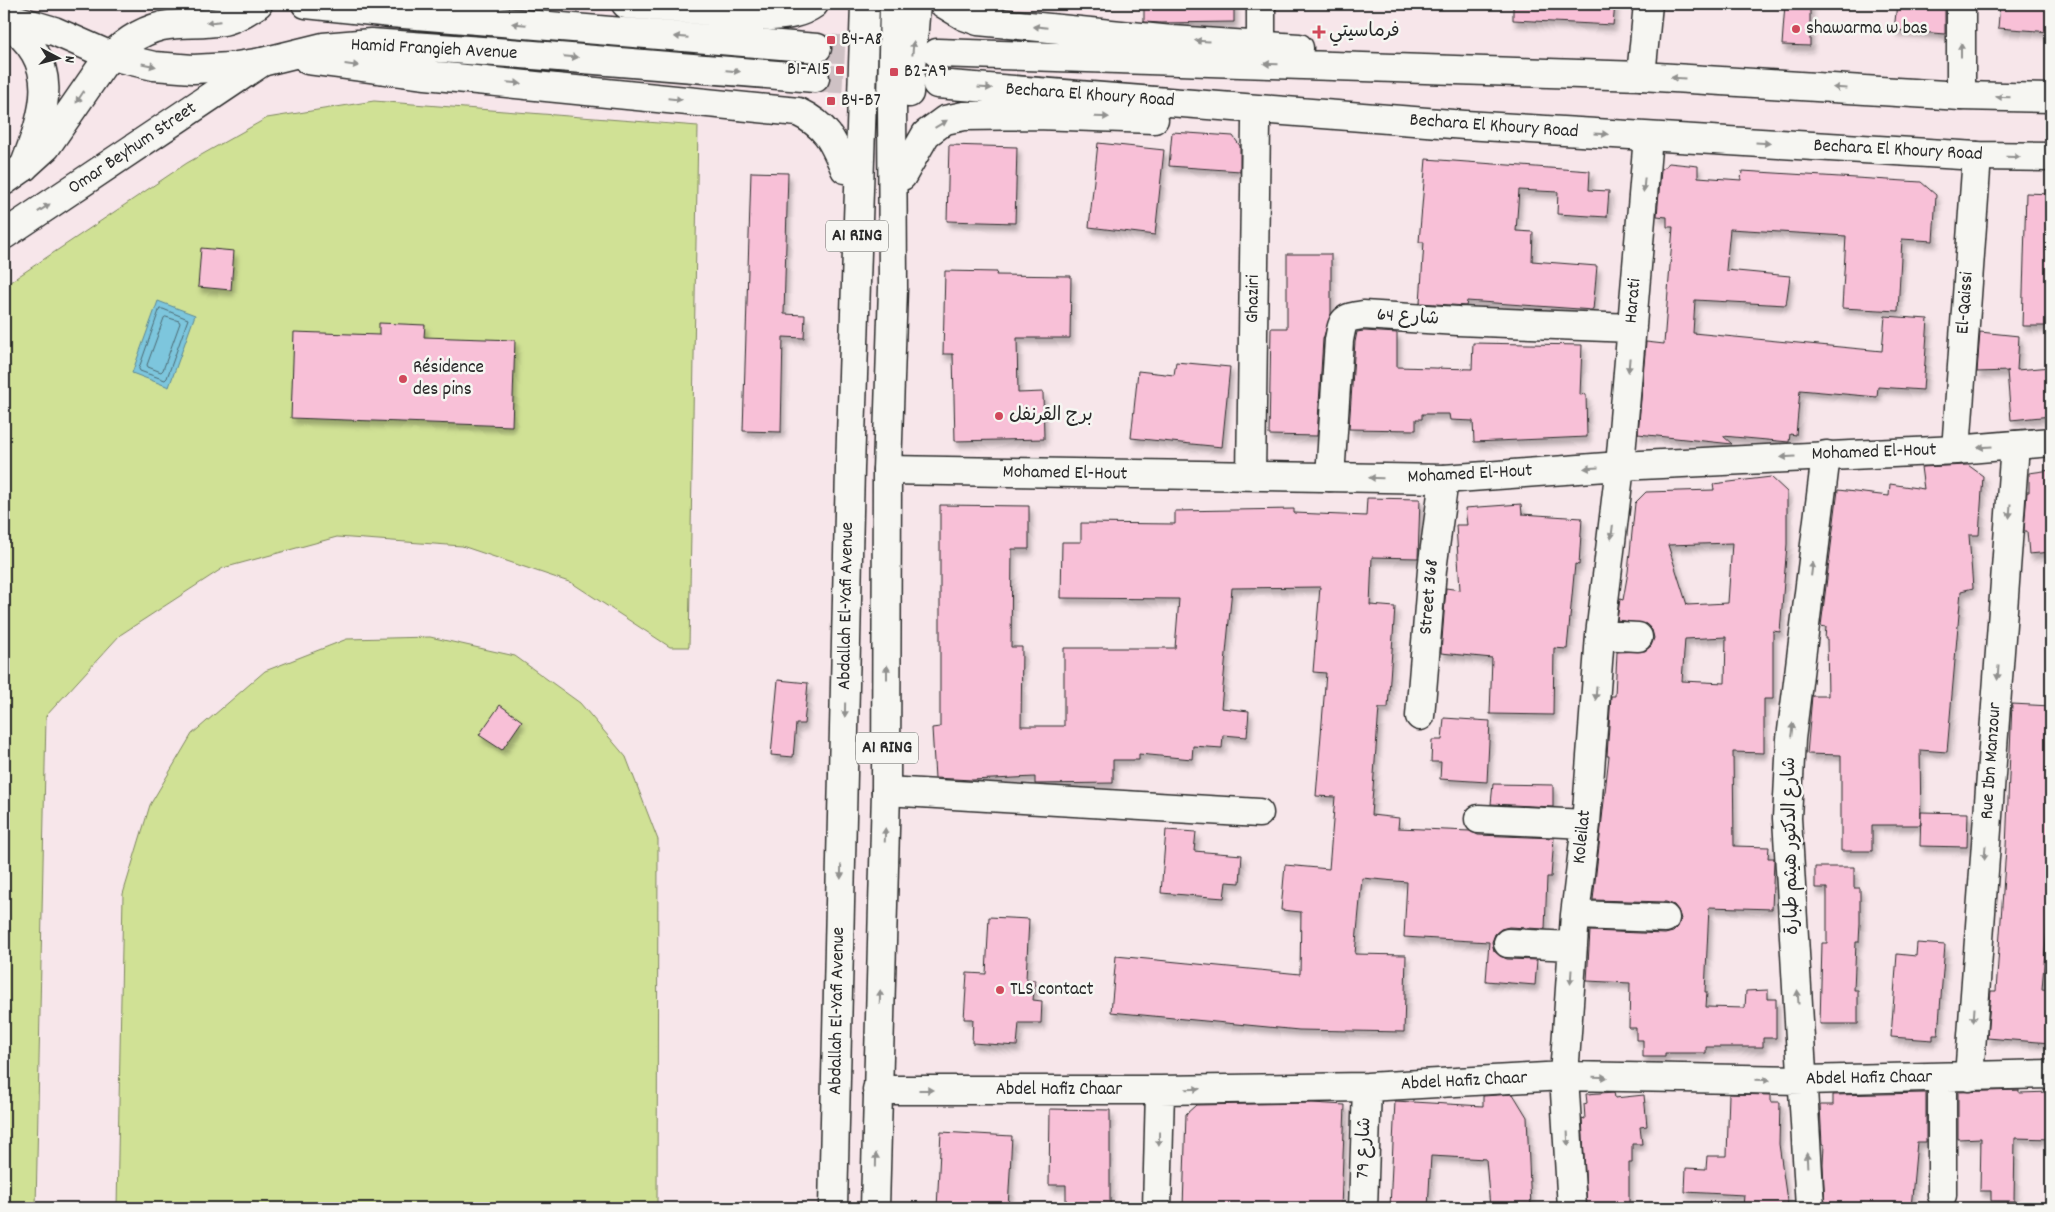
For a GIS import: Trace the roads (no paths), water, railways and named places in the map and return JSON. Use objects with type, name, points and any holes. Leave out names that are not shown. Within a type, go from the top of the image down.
[{"type":"main road","points":[[14,174],[46,147],[111,56],[142,33],[162,26],[225,20],[244,13],[258,4]]},
{"type":"main road","name":"Hamid Frangieh Avenue","points":[[306,4],[401,14],[817,48]]},
{"type":"main road","points":[[626,4],[771,16],[790,15],[814,4]]},
{"type":"main road","points":[[849,4],[845,169],[850,468]]},
{"type":"main road","name":"Abdallah El-Yafi Avenue","points":[[833,1208],[850,468],[865,4]]},
{"type":"main road","name":"Abdallah El-Yafi Avenue","points":[[875,1208],[886,791],[887,470],[893,288],[892,102],[894,4]]},
{"type":"main road","points":[[893,288],[916,4]]},
{"type":"main road","points":[[944,4],[958,14],[978,21],[1172,40],[1261,44],[1406,55],[1454,62],[1494,71]]},
{"type":"main road","points":[[1261,4],[1261,44]]},
{"type":"main road","points":[[1641,76],[1648,4]]},
{"type":"main road","points":[[1961,4],[1961,96]]},
{"type":"main road","name":"Hamid Frangieh Avenue","points":[[4,16],[54,31],[111,56],[154,66],[193,69],[230,67],[323,47],[371,43],[519,53],[815,78]]},
{"type":"main road","points":[[4,21],[18,31],[30,44],[38,58],[44,84],[40,122],[14,174]]},
{"type":"main road","name":"Bechara El Khoury Road","points":[[937,53],[1641,76],[1961,96],[2051,98]]},
{"type":"main road","points":[[274,59],[798,112],[823,128],[832,138],[845,169]]},
{"type":"main road","name":"Omar Beyhum Street","points":[[4,235],[274,59]]},
{"type":"main road","name":"Bechara El Khoury Road","points":[[937,84],[1465,125],[1977,156],[2051,158]]},
{"type":"main road","points":[[902,176],[926,134],[945,120],[964,116],[1036,115],[1418,132],[1465,125]]},
{"type":"main road","name":"Ghaziri","points":[[1251,475],[1256,124]]},
{"type":"main road","name":"Harati","points":[[1620,466],[1648,137]]},
{"type":"main road","name":"El-Qaissi","points":[[1956,450],[1977,156]]},
{"type":"main road","name":"شارع 64","points":[[1330,477],[1339,340],[1342,322],[1348,317],[1363,315],[1448,321],[1632,328]]},
{"type":"main road","name":"Mohamed El-Hout","points":[[887,470],[1156,476],[1251,475],[1444,479],[1620,466],[1956,450],[2051,442]]},
{"type":"main road","name":"Rue Ibn Manzour","points":[[1969,1078],[2015,445]]},
{"type":"main road","name":"شارع الدكتور هيثم طبارة","points":[[1810,1208],[1804,1080],[1791,899],[1788,818],[1791,739],[1826,455]]},
{"type":"main road","name":"Koleilat","points":[[1572,1208],[1564,1076],[1575,915],[1586,824],[1600,635],[1620,466]]},
{"type":"main road","name":"Street 368","points":[[1420,716],[1432,570],[1444,479]]},
{"type":"main road","points":[[1600,635],[1638,637]]},
{"type":"main road","points":[[886,791],[1259,813]]},
{"type":"main road","points":[[1478,819],[1586,824]]},
{"type":"main road","points":[[1575,915],[1665,918]]},
{"type":"main road","points":[[1508,943],[1573,946]]},
{"type":"main road","name":"Abdel Hafiz Chaar","points":[[877,1090],[1160,1090],[1367,1087],[1564,1076],[1804,1080],[1969,1078],[2051,1074]]},
{"type":"main road","points":[[1942,1078],[1942,1195]]},
{"type":"main road","name":"شارع 79","points":[[1363,1208],[1367,1087]]},
{"type":"main road","points":[[1157,1208],[1160,1090]]},
{"type":"water","points":[[158,301],[195,315],[169,387],[132,373]]},
{"type":"tunnel","points":[[817,48],[888,51]]},
{"type":"tunnel","points":[[815,78],[916,83]]},
{"type":"place","name":"shawarma w bas","points":[[1796,29]]},
{"type":"place","name":"فرماسيتي","points":[[1319,32]]},
{"type":"place","name":"B4-A8","points":[[831,40]]},
{"type":"place","name":"B1-A15","points":[[840,70]]},
{"type":"place","name":"B2-A9","points":[[894,72]]},
{"type":"place","name":"B4-B7","points":[[831,101]]},
{"type":"place","name":"Résidence des pins","points":[[403,379]]},
{"type":"place","name":"برج القرنفل","points":[[999,416]]},
{"type":"place","name":"TLS contact","points":[[1000,990]]}]
